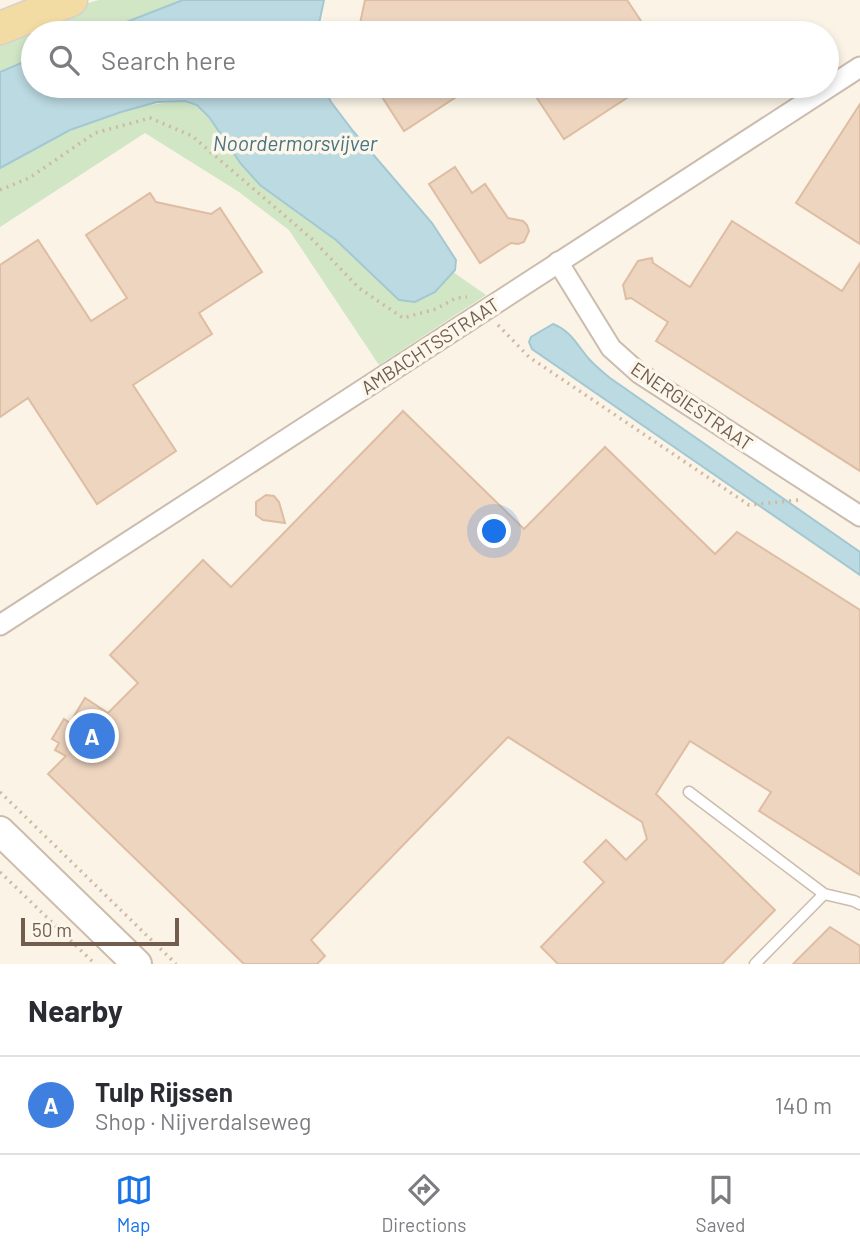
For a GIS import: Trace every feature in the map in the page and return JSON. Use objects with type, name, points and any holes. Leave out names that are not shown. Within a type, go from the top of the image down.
[{"type":"main road","points":[[5,23],[71,0]]},
{"type":"street","name":"AMBACHTSSTRAAT","points":[[839,81],[860,67]]},
{"type":"street","name":"AMBACHTSSTRAAT","points":[[0,625],[812,98]]},
{"type":"street","name":"ENERGIESTRAAT","points":[[558,262],[611,348],[639,373],[860,516]]},
{"type":"street","points":[[0,831],[137,964]]},
{"type":"lane","points":[[689,792],[824,894],[860,904]]},
{"type":"lane","points":[[755,964],[824,894]]},
{"type":"path","points":[[0,190],[29,178],[95,134],[150,118],[192,136],[313,240],[359,288],[403,318],[436,309],[456,298],[471,297],[529,357],[749,505],[800,500]]},
{"type":"path","points":[[0,792],[176,964]]},
{"type":"path","points":[[0,872],[95,964]]},
{"type":"green space","points":[[99,0],[183,0],[129,21],[37,21]]},
{"type":"green space","points":[[21,27],[21,63],[0,72],[0,36]]},
{"type":"green space","points":[[185,101],[197,105],[208,117],[241,164],[336,240],[399,300],[435,292],[453,272],[486,295],[379,365],[289,230],[239,192],[145,133],[0,227],[0,168],[89,123],[136,108]]},
{"type":"water","points":[[183,0],[324,0],[320,21],[129,21]]},
{"type":"water","name":"Noordermorsvijver","points":[[21,63],[21,98],[329,98],[353,131],[432,223],[456,260],[455,270],[435,292],[415,302],[399,300],[336,240],[260,185],[241,164],[209,117],[197,105],[185,101],[157,102],[70,130],[0,168],[0,72]]},
{"type":"water","points":[[553,324],[569,334],[591,362],[610,378],[860,552],[860,575],[532,349],[529,342],[531,337]]},
{"type":"building","points":[[365,0],[627,0],[641,21],[361,21]]},
{"type":"building","points":[[383,98],[455,98],[404,131]]},
{"type":"building","points":[[537,98],[627,98],[564,139]]},
{"type":"building","points":[[860,104],[860,244],[796,203]]},
{"type":"building","points":[[455,167],[472,193],[485,184],[508,218],[523,221],[527,225],[529,231],[524,242],[511,243],[480,263],[429,184]]},
{"type":"building","points":[[150,193],[156,202],[211,214],[220,208],[262,272],[199,313],[212,334],[133,385],[176,451],[97,504],[28,398],[0,417],[0,265],[38,240],[91,321],[127,298],[86,235]]},
{"type":"building","points":[[732,221],[842,291],[860,263],[860,471],[656,341],[668,322],[631,298],[626,299],[623,285],[638,261],[652,258],[653,263],[690,287]]},
{"type":"building","points":[[403,411],[524,529],[605,447],[715,554],[737,532],[860,610],[860,875],[759,811],[771,792],[690,741],[656,794],[775,910],[722,964],[558,964],[541,947],[604,882],[584,862],[606,840],[626,860],[647,839],[642,822],[508,737],[311,940],[325,956],[317,964],[244,964],[48,774],[66,756],[55,750],[59,743],[52,739],[64,719],[70,723],[85,698],[108,713],[138,683],[110,655],[203,560],[231,587]]},
{"type":"building","points":[[266,495],[274,496],[279,502],[285,523],[263,520],[256,515],[256,502]]},
{"type":"building","points":[[830,927],[860,946],[860,964],[793,964]]},
{"type":"place","name":"Tulp Rijssen","points":[[92,736]]}]
